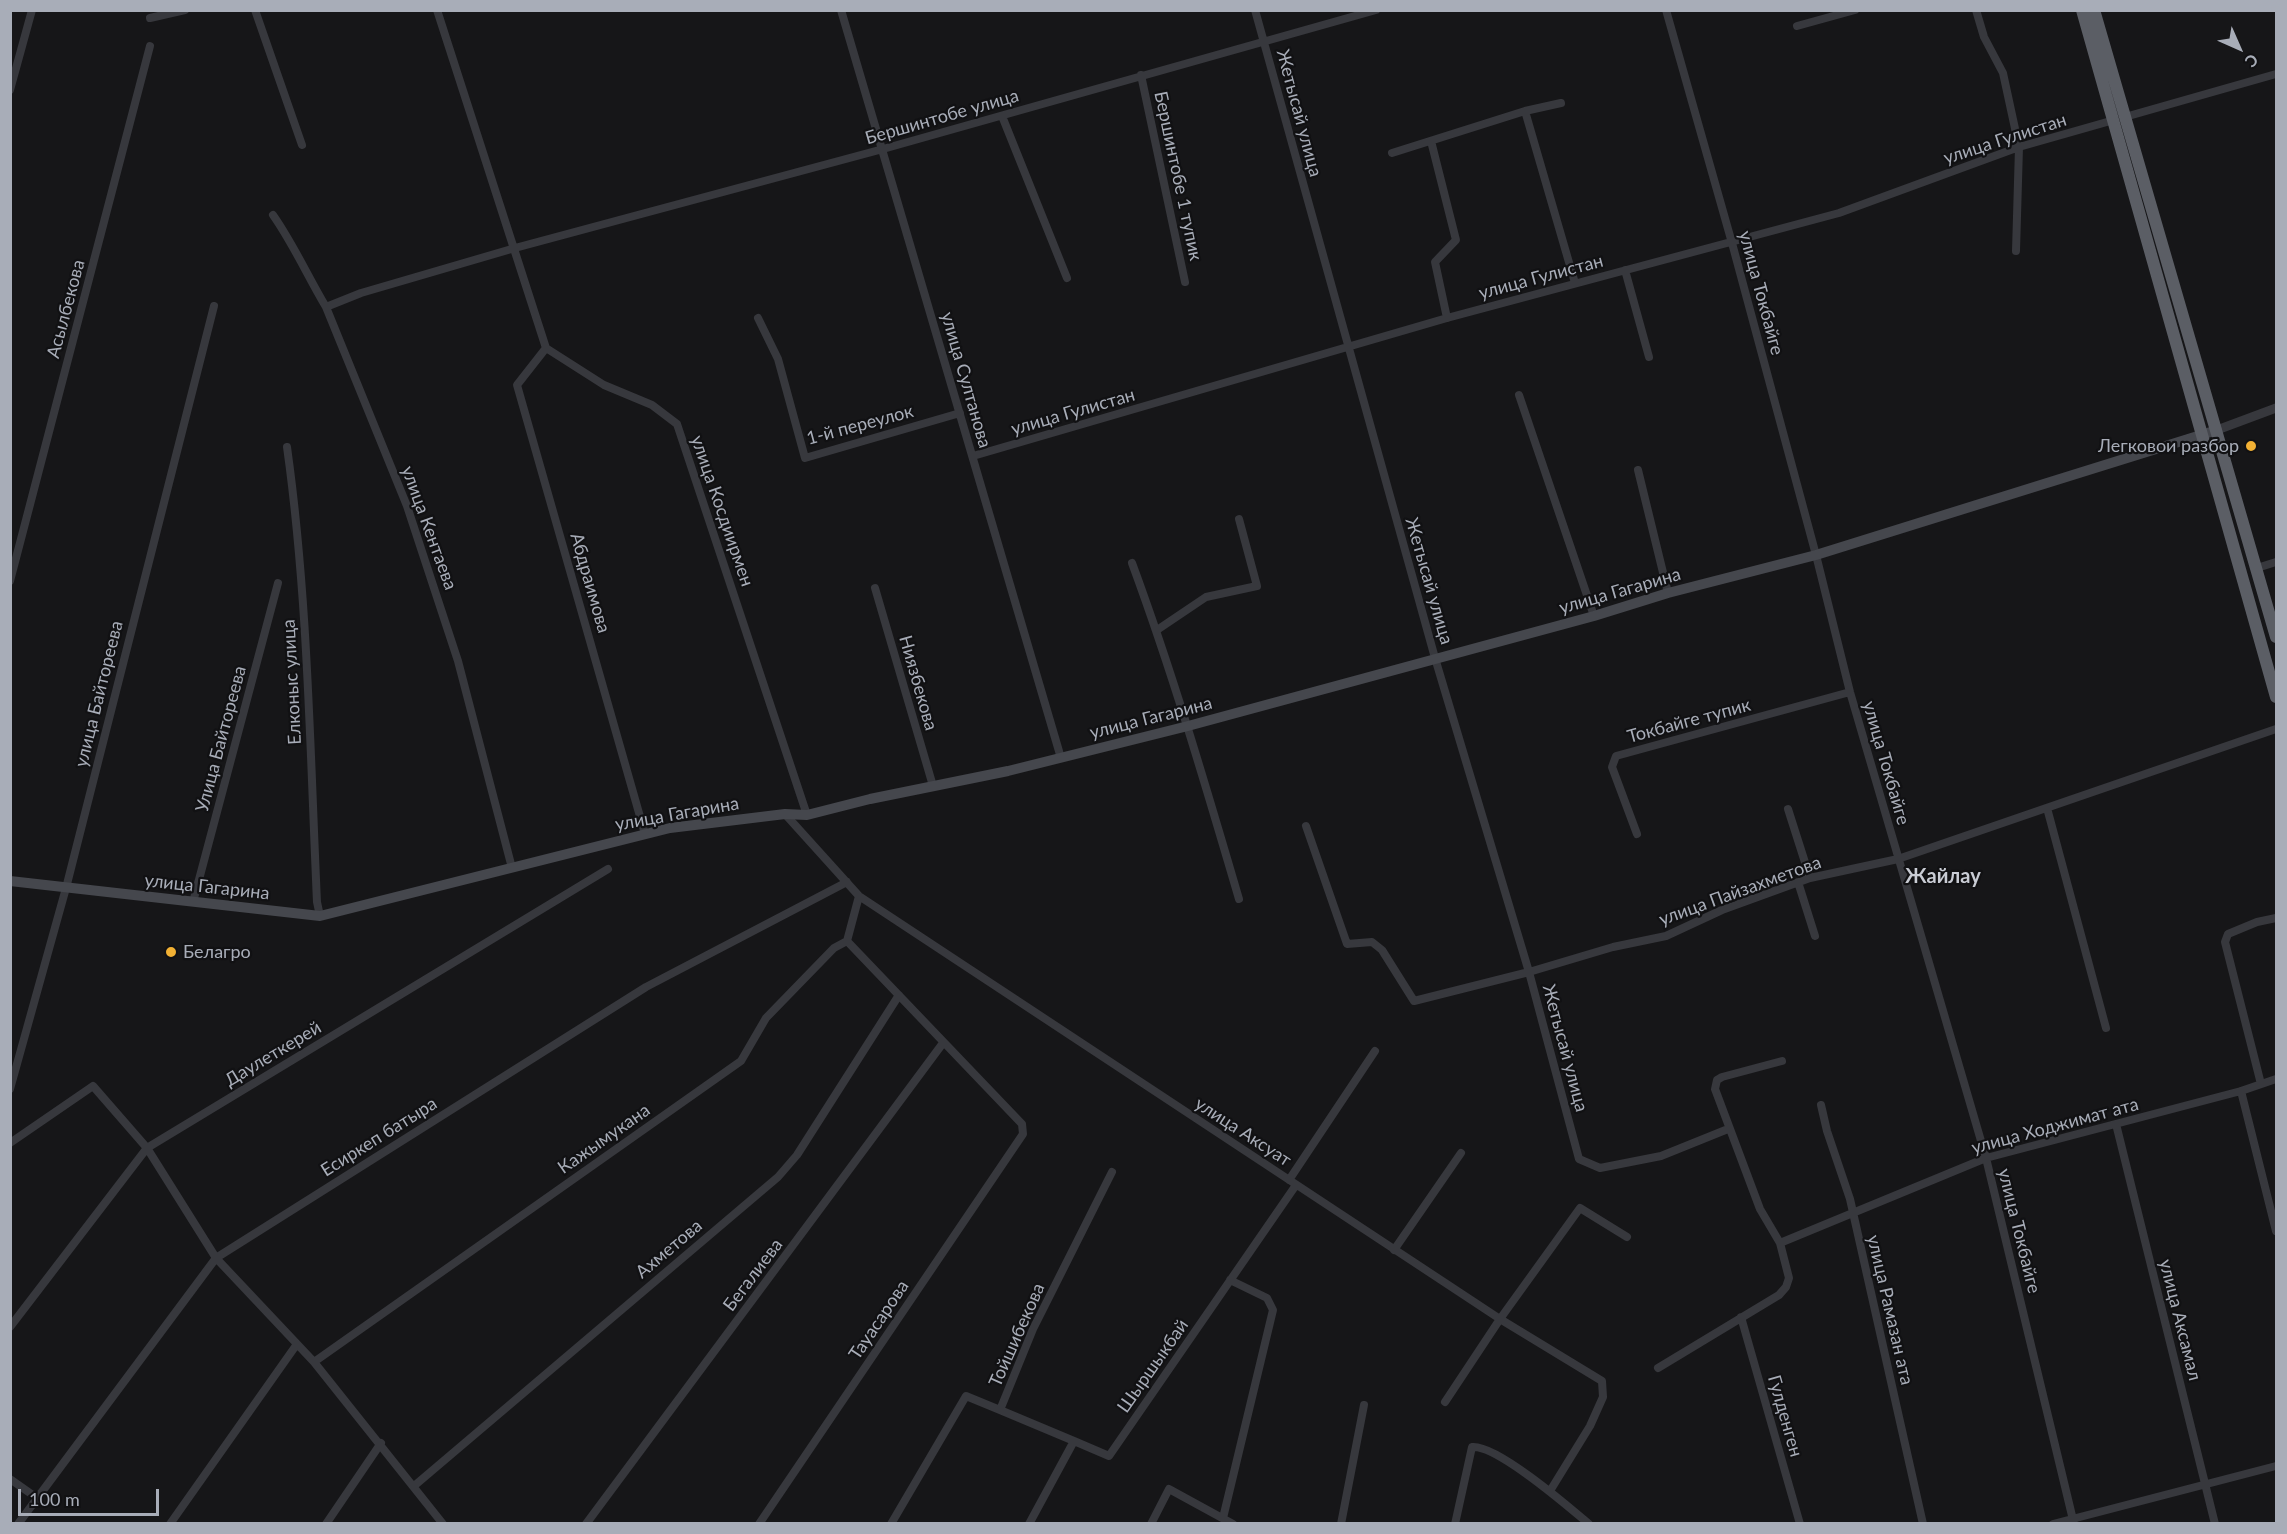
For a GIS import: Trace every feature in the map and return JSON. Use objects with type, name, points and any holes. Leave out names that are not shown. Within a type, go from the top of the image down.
[{"type":"highway","points":[[2082,10],[2120,118],[2217,430],[2277,637]]},
{"type":"highway","points":[[2094,10],[2202,436],[2277,697]]},
{"type":"main road","name":"улица Гагарина","points":[[10,881],[320,916],[670,828],[784,814],[807,815],[870,799],[1061,758],[1188,726],[1594,616],[1668,593],[1816,555],[2217,430]]},
{"type":"street","points":[[10,90],[32,10]]},
{"type":"street","points":[[150,18],[185,10]]},
{"type":"street","points":[[255,10],[303,146]]},
{"type":"street","points":[[437,10],[546,348]]},
{"type":"street","name":"улица Султанова","points":[[841,10],[1061,758]]},
{"type":"street","name":"Жетысай улица","points":[[1255,10],[1435,658],[1529,972],[1579,1159],[1600,1168],[1662,1156],[1728,1129]]},
{"type":"street","name":"Бершинтобе улица","points":[[326,307],[361,293],[515,248],[883,149],[1376,10]]},
{"type":"street","name":"улица Токбайге","points":[[1666,10],[1732,243],[1816,555],[1850,692],[1986,1158],[2073,1521]]},
{"type":"street","points":[[1797,26],[1855,10]]},
{"type":"street","points":[[1976,10],[1984,37],[2003,73],[2019,147],[2016,251]]},
{"type":"street","name":"Асылбекова","points":[[10,581],[150,46]]},
{"type":"street","name":"улица Гулистан","points":[[973,456],[1447,318],[1839,213],[2019,147],[2277,74]]},
{"type":"street","name":"Бершинтобе 1 тупик","points":[[1142,75],[1185,282]]},
{"type":"street","points":[[1392,153],[1525,111],[1561,103]]},
{"type":"street","points":[[1525,111],[1575,283]]},
{"type":"street","points":[[1002,116],[1067,278]]},
{"type":"street","points":[[1431,141],[1456,240],[1435,262],[1447,318]]},
{"type":"street","name":"улица Кентаева","points":[[273,215],[291,241],[326,307],[407,506],[458,661],[512,868]]},
{"type":"street","points":[[1625,270],[1649,357]]},
{"type":"street","name":"улица Байтореева","points":[[10,1089],[66,888],[214,306]]},
{"type":"street","name":"1-й переулок","points":[[758,318],[778,359],[805,458],[960,413]]},
{"type":"street","name":"улица Косдиирмен","points":[[546,348],[604,385],[652,405],[677,424],[807,815]]},
{"type":"street","name":"Абдраимова","points":[[546,348],[517,385],[645,834]]},
{"type":"street","points":[[1519,395],[1594,616]]},
{"type":"street","name":"улица Гагарина","points":[[2217,430],[2277,408]]},
{"type":"street","name":"Елконыс улица","points":[[287,447],[298,532],[303,603],[317,902],[320,916]]},
{"type":"street","points":[[1638,470],[1668,593]]},
{"type":"street","points":[[1157,630],[1206,597],[1257,586],[1239,519]]},
{"type":"street","points":[[2256,568],[2277,562]]},
{"type":"street","points":[[1132,564],[1157,630],[1188,726],[1239,899]]},
{"type":"street","name":"Улица Байтореева","points":[[193,902],[278,584]]},
{"type":"street","name":"Ниязбекова","points":[[874,588],[933,786]]},
{"type":"street","name":"Токбайге тупик","points":[[1637,834],[1612,767],[1616,756],[1850,692]]},
{"type":"street","name":"улица Пайзахметова","points":[[1306,826],[1347,944],[1372,942],[1382,950],[1414,1001],[1529,972],[1613,947],[1666,936],[1722,910],[1798,882],[1898,859],[2277,729]]},
{"type":"street","points":[[2047,808],[2106,1028]]},
{"type":"street","points":[[1788,809],[1810,878]]},
{"type":"street","name":"улица Аксуат","points":[[784,814],[859,896],[1394,1250],[1500,1319],[1602,1381],[1603,1396],[1590,1426],[1550,1491]]},
{"type":"street","name":"Даулеткерей","points":[[10,1327],[147,1148],[608,869]]},
{"type":"street","name":"Есиркеп батыра","points":[[18,1524],[216,1258],[646,987],[847,882]]},
{"type":"street","points":[[1798,882],[1815,936]]},
{"type":"street","points":[[859,896],[846,941],[943,1043]]},
{"type":"street","points":[[2261,1084],[2225,942],[2228,934],[2258,922],[2277,918]]},
{"type":"street","name":"Кажымукана","points":[[314,1362],[741,1061],[766,1018],[834,948],[846,941]]},
{"type":"street","name":"Ахметова","points":[[414,1486],[778,1177],[797,1155],[899,995]]},
{"type":"street","name":"Тауасарова","points":[[759,1524],[1023,1134],[1022,1124],[943,1043]]},
{"type":"street","name":"Бегалиева","points":[[586,1524],[943,1043]]},
{"type":"street","name":"Шыршыкбай","points":[[1074,1441],[1109,1456],[1230,1280],[1375,1051]]},
{"type":"street","points":[[1658,1368],[1779,1295],[1786,1287],[1789,1278],[1780,1243],[1760,1209],[1728,1129],[1715,1089],[1717,1080],[1782,1061]]},
{"type":"street","name":"улица Ходжимат ата","points":[[1780,1243],[1986,1158],[2241,1091],[2277,1079]]},
{"type":"street","points":[[10,1143],[93,1086],[147,1148],[216,1258],[314,1362],[381,1443],[443,1524]]},
{"type":"street","points":[[2241,1091],[2277,1230]]},
{"type":"street","name":"улица Рамазан ата","points":[[1821,1105],[1853,1214],[1923,1524]]},
{"type":"street","name":"улица Аксамал","points":[[2116,1124],[2215,1524]]},
{"type":"street","points":[[1394,1250],[1461,1153]]},
{"type":"street","name":"Тойшибекова","points":[[891,1524],[966,1396],[1000,1410],[1033,1329],[1112,1172]]},
{"type":"street","points":[[1445,1402],[1500,1319],[1580,1208],[1627,1237]]},
{"type":"street","points":[[1223,1518],[1273,1310],[1267,1298],[1230,1280]]},
{"type":"street","name":"Гулденген","points":[[1741,1317],[1800,1524]]},
{"type":"street","points":[[170,1524],[297,1344]]},
{"type":"street","points":[[1341,1524],[1364,1405]]},
{"type":"street","points":[[1000,1410],[1074,1441],[1029,1524]]},
{"type":"street","points":[[326,1524],[381,1443]]},
{"type":"street","points":[[1455,1524],[1472,1447],[1479,1446],[1505,1460],[1550,1491],[1589,1524]]},
{"type":"street","points":[[2054,1524],[2073,1521],[2277,1466]]},
{"type":"street","points":[[10,1479],[37,1498]]},
{"type":"street","points":[[1151,1524],[1169,1489],[1233,1524]]},
{"type":"place","name":"Легковои разбор","points":[[2251,446]]},
{"type":"place","name":"Белагро","points":[[171,952]]},
{"type":"district","name":"Жайлау","points":[[1943,877]]}]
